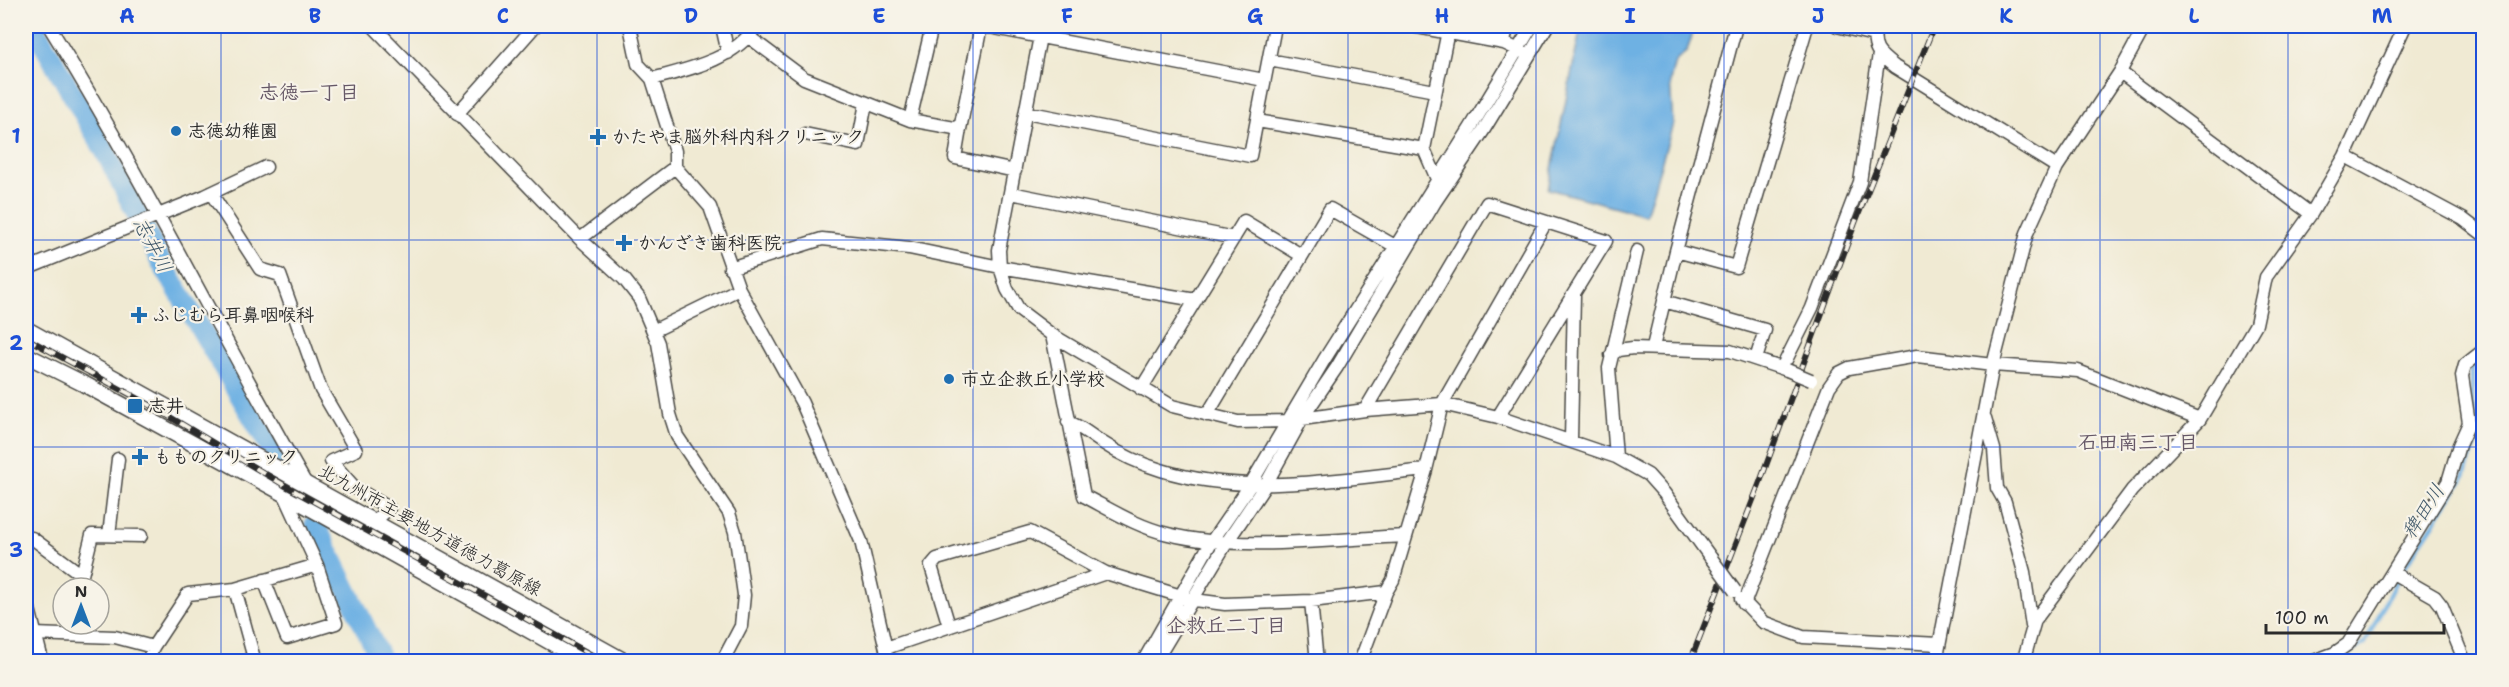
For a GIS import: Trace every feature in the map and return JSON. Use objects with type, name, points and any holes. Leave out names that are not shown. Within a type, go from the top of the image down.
[{"type":"main road","name":"北九州市主要地方道徳力葛原線","points":[[26,329],[243,447],[307,485],[626,662]]},
{"type":"main road","points":[[26,355],[284,493],[586,662]]},
{"type":"main road","points":[[26,603],[41,662]]},
{"type":"street","points":[[49,26],[105,116],[266,415],[307,485]]},
{"type":"street","points":[[373,26],[580,239],[624,279],[639,298],[658,343],[670,414],[677,436],[725,506],[735,532],[744,595],[741,626],[722,662]]},
{"type":"street","points":[[458,114],[535,26]]},
{"type":"street","points":[[630,26],[638,64],[652,79],[675,151],[675,167],[710,207],[739,289],[802,403],[861,541],[890,662]]},
{"type":"street","points":[[722,26],[728,53]]},
{"type":"street","points":[[652,79],[699,66],[728,53],[749,37],[756,26]]},
{"type":"street","points":[[910,120],[932,26]]},
{"type":"street","points":[[1015,171],[955,158],[982,26],[1041,31],[1264,80]]},
{"type":"street","points":[[1026,112],[1250,156],[1275,26]]},
{"type":"street","points":[[1412,26],[1449,29],[1504,43],[1530,56]]},
{"type":"street","points":[[1504,43],[1507,26]]},
{"type":"street","points":[[1143,662],[1213,540],[1252,483],[1395,246],[1532,26]]},
{"type":"street","points":[[1155,662],[1227,542],[1266,484],[1303,417],[1337,367],[1435,202],[1547,26]]},
{"type":"street","points":[[1653,347],[1736,26]]},
{"type":"street","points":[[1676,251],[1736,267],[1807,26]]},
{"type":"street","points":[[1785,369],[1812,308],[1860,182],[1879,54],[1875,30],[1837,26]]},
{"type":"street","points":[[1936,662],[1993,365],[2027,233],[2057,167],[2120,72],[2145,26]]},
{"type":"street","points":[[2023,662],[2035,620],[2132,490],[2200,418],[2256,324],[2266,277],[2311,214],[2345,156],[2405,26]]},
{"type":"street","points":[[1437,179],[1424,149],[1449,29]]},
{"type":"street","points":[[1041,31],[999,250],[1000,267],[1007,289],[1019,310],[1052,335],[1172,406],[1238,422],[1288,421],[1303,417],[1365,410],[1442,404],[1498,417],[1571,440],[1616,457],[1648,476],[1664,492],[1744,604],[1767,624],[1803,637],[1939,644]]},
{"type":"street","points":[[749,37],[804,78],[910,120],[960,129]]},
{"type":"street","points":[[1879,54],[1895,67],[2057,167]]},
{"type":"street","points":[[1269,60],[1435,91]]},
{"type":"street","points":[[2120,72],[2311,214]]},
{"type":"street","points":[[805,134],[858,145],[866,103]]},
{"type":"street","points":[[1257,121],[1424,149]]},
{"type":"street","points":[[2345,156],[2463,219],[2484,235]]},
{"type":"street","points":[[26,269],[211,193],[266,166]]},
{"type":"street","points":[[580,239],[675,167]]},
{"type":"street","points":[[211,193],[260,269],[280,275],[321,390],[356,450],[331,461],[355,488],[389,508],[375,521],[365,539]]},
{"type":"street","points":[[1011,193],[1234,238]]},
{"type":"street","points":[[1365,410],[1488,203],[1606,241],[1498,417]]},
{"type":"street","points":[[1207,415],[1330,209],[1395,246]]},
{"type":"street","points":[[1141,388],[1244,221],[1301,255]]},
{"type":"street","points":[[1360,662],[1386,592],[1393,580],[1426,470],[1442,404],[1546,222]]},
{"type":"street","points":[[730,268],[822,239],[909,248],[1000,267],[1196,300]]},
{"type":"street","points":[[1616,457],[1609,368],[1637,251]]},
{"type":"street","points":[[653,331],[739,289]]},
{"type":"street","points":[[1571,440],[1574,294]]},
{"type":"street","points":[[1664,301],[1765,330],[1756,359]]},
{"type":"street","points":[[1052,335],[1084,496],[1139,524],[1168,535],[1242,544],[1406,536]]},
{"type":"street","points":[[1611,355],[1618,350],[1653,347],[1730,351],[1785,369],[1829,387]]},
{"type":"street","points":[[2311,662],[2335,653],[2348,644],[2448,482],[2469,423],[2462,376],[2465,365],[2484,350]]},
{"type":"street","points":[[1744,604],[1829,387],[1839,373],[1848,368],[1917,356],[1993,365],[2078,371],[2200,418]]},
{"type":"street","points":[[1984,414],[1994,449],[1996,488],[2005,502],[2024,572],[2032,626]]},
{"type":"street","points":[[1068,422],[1076,424],[1105,445],[1125,455],[1161,470],[1192,479],[1266,484],[1426,470]]},
{"type":"street","points":[[109,535],[118,459]]},
{"type":"street","points":[[264,580],[287,638],[336,623],[317,565],[284,493]]},
{"type":"street","points":[[949,626],[931,566],[937,559],[1030,532],[1106,573],[1194,600],[1225,604],[1311,602],[1386,592]]},
{"type":"street","points":[[26,540],[32,538],[81,575],[92,535],[141,536]]},
{"type":"street","points":[[148,662],[153,647],[188,594],[234,589],[317,565]]},
{"type":"street","points":[[886,648],[1106,573]]},
{"type":"street","points":[[2393,573],[2435,597],[2442,606],[2464,662]]},
{"type":"street","points":[[234,589],[255,662]]},
{"type":"street","points":[[1311,602],[1317,662]]},
{"type":"street","points":[[34,634],[115,637],[153,647]]},
{"type":"water","points":[[1581,26],[1695,26],[1687,51],[1675,62],[1670,81],[1673,124],[1646,215],[1548,189]]},
{"type":"waterway","name":"志井川","points":[[33,26],[104,149],[160,260],[279,462]]},
{"type":"waterway","name":"稗田川","points":[[2336,662],[2365,643],[2398,577],[2463,479],[2477,442],[2472,406],[2472,369],[2478,362]]},
{"type":"waterway","name":"志井川","points":[[315,524],[382,662]]},
{"type":"railway","points":[[1690,662],[1760,482],[1855,223],[1934,26]]},
{"type":"railway","points":[[26,338],[150,405],[284,485],[604,662]]},
{"type":"place","name":"志徳幼稚園","points":[[176,131]]},
{"type":"place","name":"かたやま脳外科内科クリニック","points":[[598,137]]},
{"type":"place","name":"かんざき歯科医院","points":[[624,243]]},
{"type":"place","name":"ふじむら耳鼻咽喉科","points":[[139,315]]},
{"type":"place","name":"市立企救丘小学校","points":[[949,379]]},
{"type":"place","name":"志井","points":[[135,406]]},
{"type":"place","name":"もものクリニック","points":[[140,457]]},
{"type":"district","name":"志徳一丁目","points":[[309,92]]},
{"type":"district","name":"石田南三丁目","points":[[2138,442]]},
{"type":"district","name":"企救丘二丁目","points":[[1226,625]]}]
